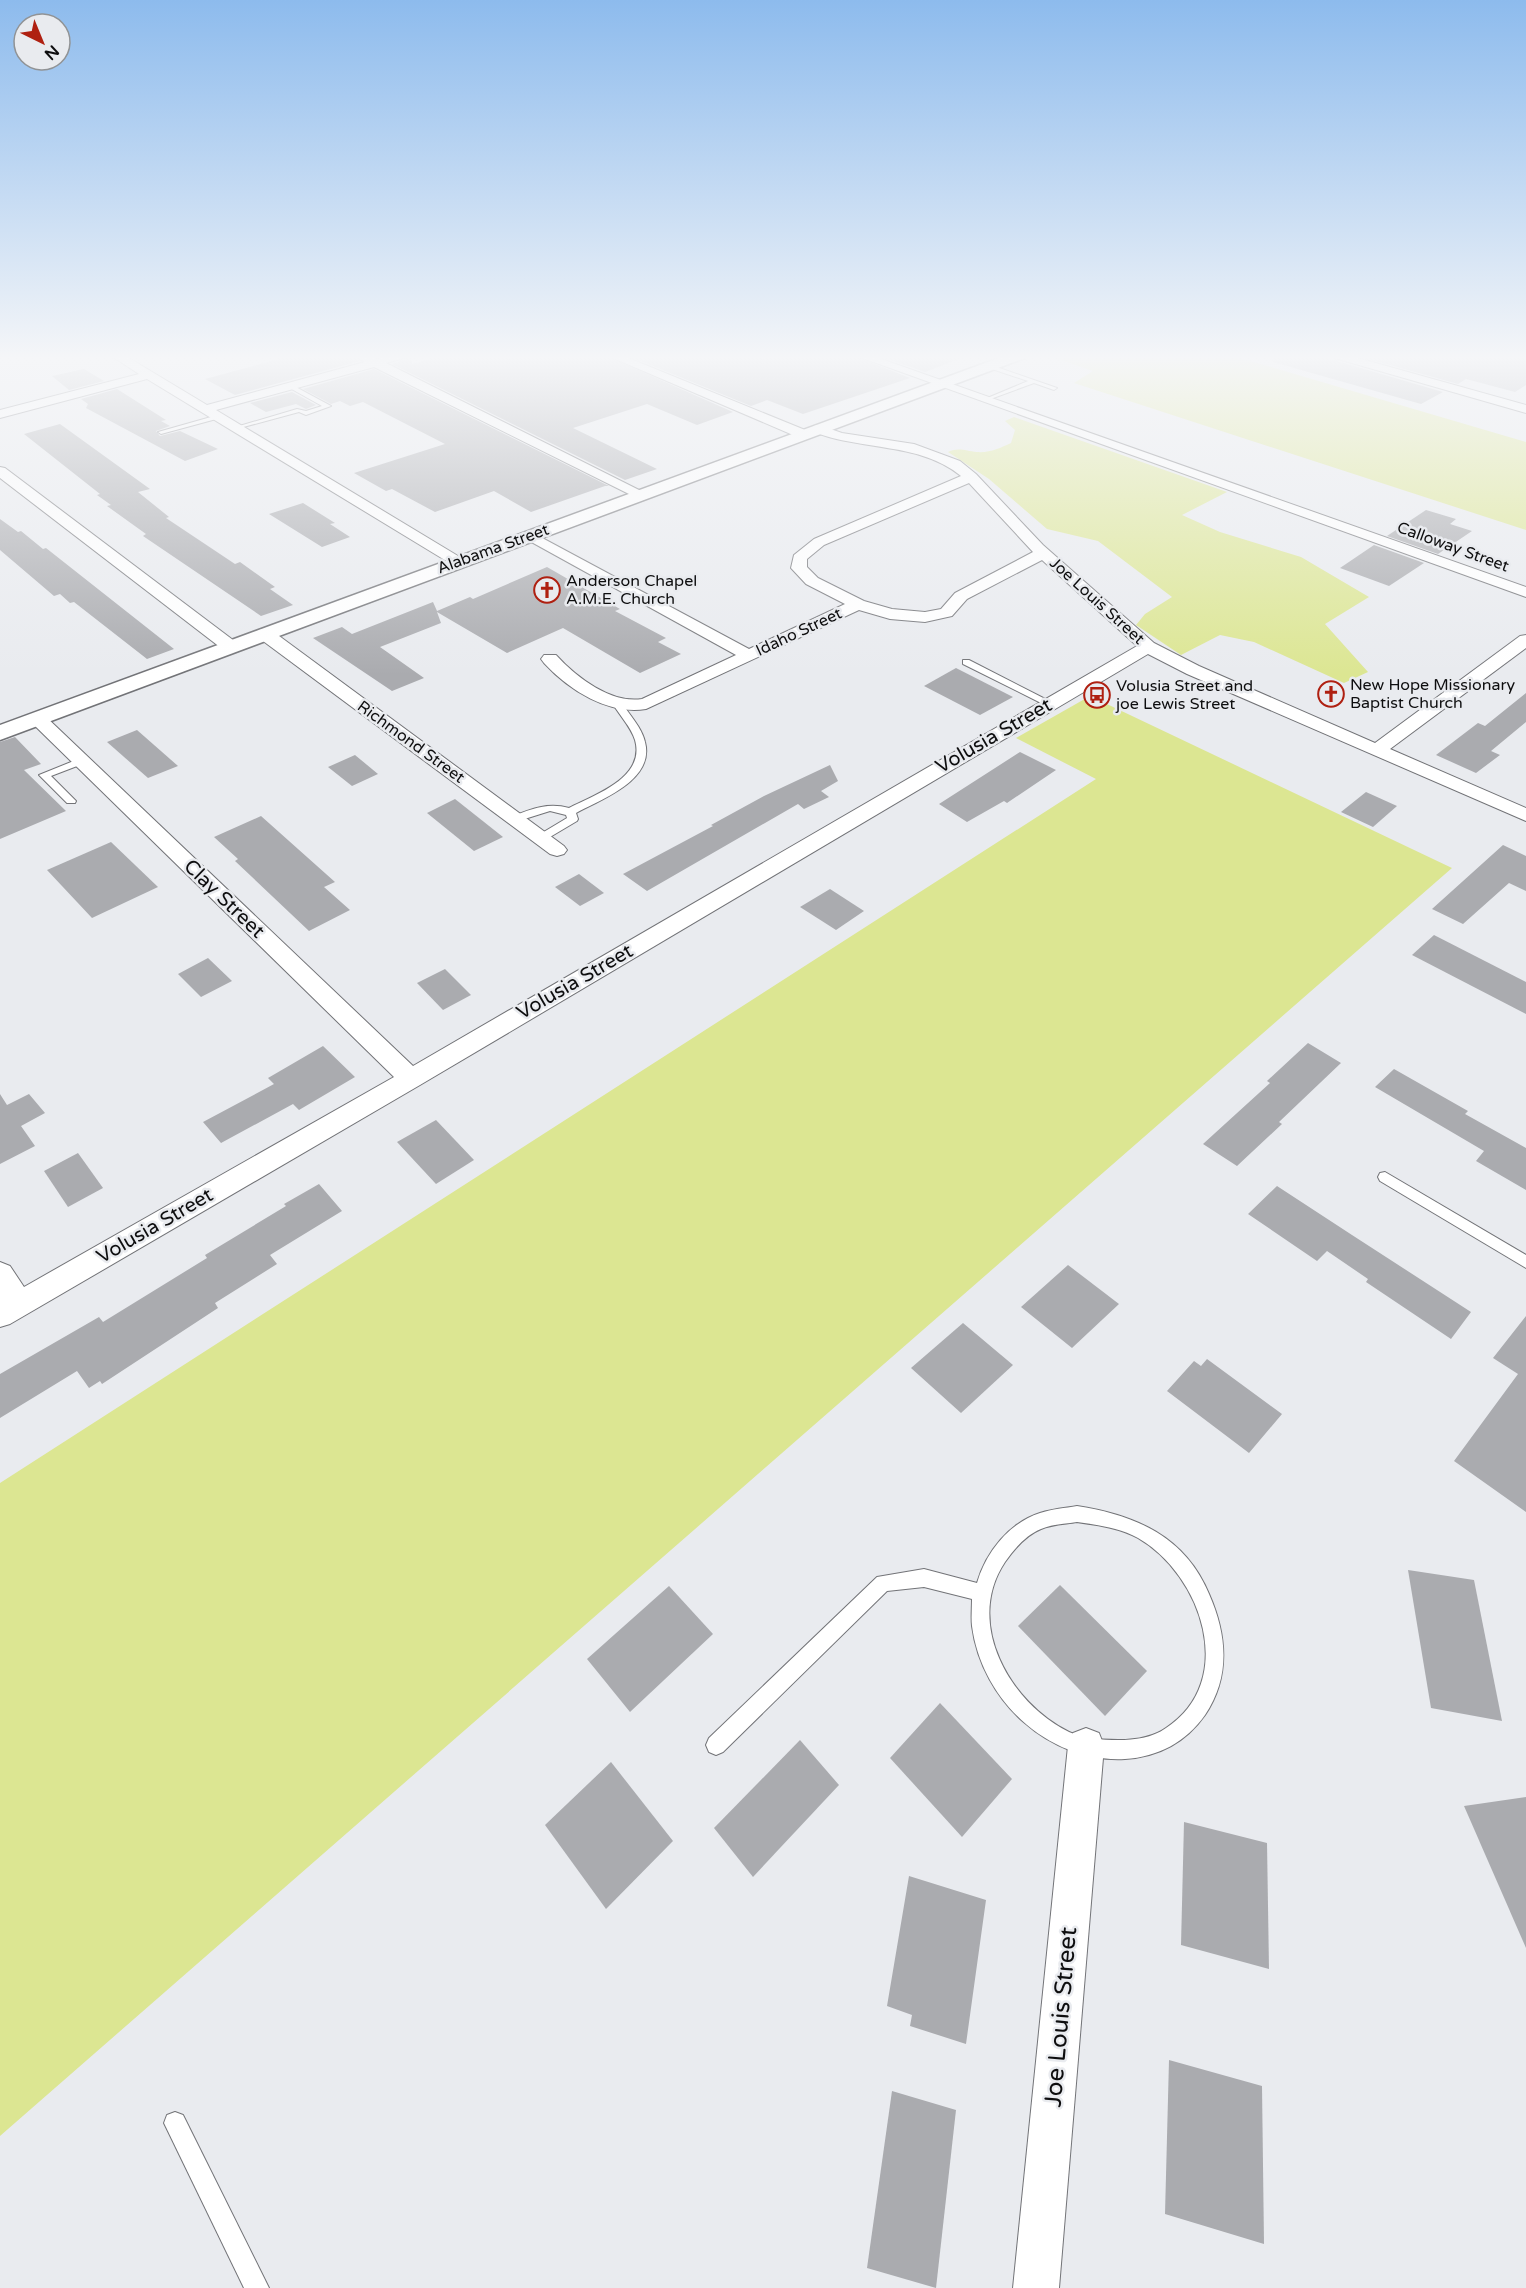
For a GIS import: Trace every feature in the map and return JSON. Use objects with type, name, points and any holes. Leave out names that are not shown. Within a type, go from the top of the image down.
[{"type":"street","points":[[293,462],[458,562]]},
{"type":"street","points":[[575,462],[642,495]]},
{"type":"street","name":"Alabama Street","points":[[0,733],[732,462]]},
{"type":"street","name":"Joe Louis Street","points":[[950,462],[971,477],[1043,553],[1148,647],[1193,670],[1526,815]]},
{"type":"street","name":"Calloway Street","points":[[1160,462],[1526,592]]},
{"type":"street","points":[[0,471],[231,647]]},
{"type":"street","name":"Idaho Street","points":[[858,604],[812,581],[799,568],[799,558],[819,542],[971,477]]},
{"type":"street","points":[[531,536],[748,655]]},
{"type":"street","points":[[858,604],[890,614],[926,617],[946,613],[961,596],[1043,553]]},
{"type":"street","name":"Idaho Street","points":[[621,705],[646,704],[858,604]]},
{"type":"street","name":"Richmond Street","points":[[265,634],[557,850]]},
{"type":"street","points":[[1377,750],[1526,640]]},
{"type":"street","name":"Volusia Street","points":[[10,1310],[411,1079],[1148,647]]},
{"type":"street","points":[[550,659],[559,670],[621,705]]},
{"type":"street","name":"Clay Street","points":[[38,719],[411,1079]]},
{"type":"street","points":[[0,1274],[10,1310]]},
{"type":"street","name":"Joe Louis Street","points":[[1036,2288],[1086,1746]]},
{"type":"lane","points":[[966,662],[1050,704]]},
{"type":"lane","points":[[569,812],[633,776],[643,761],[640,741],[621,705]]},
{"type":"lane","points":[[71,801],[44,775],[81,760]]},
{"type":"lane","points":[[515,819],[547,808],[560,807],[569,812],[573,819],[541,838]]},
{"type":"lane","points":[[1385,1176],[1526,1262]]},
{"type":"lane","points":[[1077,1514],[1116,1520],[1153,1538],[1187,1570],[1208,1608],[1216,1649],[1210,1689],[1184,1728],[1149,1748],[1106,1751],[1063,1740],[1025,1713],[995,1674],[981,1633],[982,1593],[995,1558],[1019,1532],[1041,1520],[1077,1514]]},
{"type":"lane","points":[[716,1745],[883,1583],[924,1578],[982,1593]]},
{"type":"lane","points":[[175,2123],[257,2288]]},
{"type":"green space","points":[[963,462],[1141,462],[1227,492],[1182,515],[1220,532],[1301,557],[1369,597],[1325,624],[1368,672],[1344,683],[1254,642],[1220,635],[1181,655],[1136,625],[1145,614],[1172,597],[1098,541],[1047,529],[989,479]]},
{"type":"green space","points":[[1316,462],[1526,462],[1526,530]]},
{"type":"green space","points":[[1090,696],[1452,868],[0,2136],[0,1483],[1096,779],[1016,738]]},
{"type":"building","points":[[59,462],[112,462],[150,489],[138,492],[169,517],[166,518],[235,564],[240,562],[275,587],[270,589],[293,605],[261,616],[143,536],[146,534],[107,506],[111,505],[97,495],[100,494]]},
{"type":"building","points":[[389,462],[560,462],[609,486],[531,512],[494,491],[435,512],[392,489],[386,491],[354,473]]},
{"type":"building","points":[[588,462],[642,462],[657,469],[625,480]]},
{"type":"building","points":[[303,503],[335,523],[330,524],[350,537],[322,547],[269,514]]},
{"type":"building","points":[[1426,510],[1456,519],[1450,524],[1472,531],[1438,554],[1387,536]]},
{"type":"building","points":[[0,519],[18,532],[21,531],[43,549],[46,548],[174,649],[147,659],[74,602],[70,603],[60,594],[54,596],[0,550]]},
{"type":"building","points":[[1374,545],[1424,563],[1389,586],[1340,568]]},
{"type":"building","points":[[547,567],[620,609],[615,611],[666,638],[658,642],[681,654],[640,673],[563,628],[507,653],[437,612],[441,623],[380,647],[424,678],[392,691],[313,638],[342,627],[352,634],[433,602],[437,611],[470,597],[473,599]]},
{"type":"building","points":[[956,668],[1013,697],[980,715],[924,686]]},
{"type":"building","points":[[1526,693],[1526,722],[1491,751],[1500,755],[1476,773],[1436,755],[1478,723],[1485,726]]},
{"type":"building","points":[[137,730],[178,766],[148,778],[107,742]]},
{"type":"building","points":[[15,737],[41,764],[24,770],[66,811],[0,839],[0,742]]},
{"type":"building","points":[[1020,752],[1056,770],[1007,803],[1004,801],[967,822],[939,804]]},
{"type":"building","points":[[355,755],[378,774],[352,786],[328,767]]},
{"type":"building","points":[[830,765],[838,781],[821,791],[829,797],[804,809],[798,804],[647,891],[623,874],[764,796]]},
{"type":"building","points":[[1366,792],[1397,806],[1373,827],[1341,812]]},
{"type":"building","points":[[455,799],[503,837],[474,851],[427,813]]},
{"type":"building","points":[[261,816],[335,882],[324,887],[350,910],[309,931],[235,861],[238,859],[214,837]]},
{"type":"building","points":[[111,842],[158,887],[92,918],[47,870]]},
{"type":"building","points":[[1503,845],[1526,856],[1526,891],[1509,883],[1463,924],[1432,909]]},
{"type":"building","points":[[579,874],[604,893],[580,906],[555,887]]},
{"type":"building","points":[[830,889],[864,911],[836,930],[800,907]]},
{"type":"building","points":[[1434,935],[1526,982],[1526,1014],[1412,955]]},
{"type":"building","points":[[208,958],[232,981],[201,997],[178,974]]},
{"type":"building","points":[[445,969],[471,995],[443,1010],[417,983]]},
{"type":"building","points":[[1308,1043],[1341,1063],[1279,1122],[1282,1124],[1237,1166],[1203,1144],[1270,1083],[1267,1081]]},
{"type":"building","points":[[323,1046],[355,1077],[299,1110],[293,1104],[221,1143],[203,1122],[274,1084],[268,1078]]},
{"type":"building","points":[[1394,1069],[1468,1111],[1465,1114],[1526,1148],[1526,1190],[1476,1161],[1484,1151],[1375,1087]]},
{"type":"building","points":[[0,1094],[7,1105],[29,1094],[45,1113],[21,1126],[35,1146],[0,1164]]},
{"type":"building","points":[[436,1120],[474,1160],[436,1184],[397,1142]]},
{"type":"building","points":[[78,1153],[103,1188],[68,1207],[44,1171]]},
{"type":"building","points":[[319,1184],[342,1211],[270,1255],[277,1264],[215,1303],[218,1308],[102,1384],[100,1381],[89,1388],[77,1371],[0,1418],[0,1374],[99,1317],[103,1322],[207,1258],[205,1255]]},
{"type":"building","points":[[1277,1186],[1471,1312],[1451,1339],[1366,1282],[1368,1279],[1327,1251],[1317,1261],[1248,1214]]},
{"type":"building","points":[[1068,1265],[1119,1304],[1072,1348],[1021,1307]]},
{"type":"building","points":[[1526,1316],[1526,1512],[1454,1461],[1518,1374],[1493,1358]]},
{"type":"building","points":[[963,1323],[1013,1365],[961,1413],[911,1368]]},
{"type":"building","points":[[1207,1359],[1282,1414],[1249,1453],[1167,1391],[1194,1361],[1201,1366]]},
{"type":"building","points":[[1408,1570],[1474,1580],[1502,1721],[1431,1708]]},
{"type":"building","points":[[1060,1585],[1147,1671],[1105,1716],[1018,1626]]},
{"type":"building","points":[[669,1586],[713,1634],[630,1712],[587,1659]]},
{"type":"building","points":[[940,1703],[1012,1779],[962,1837],[890,1758]]},
{"type":"building","points":[[800,1740],[839,1785],[753,1877],[714,1828]]},
{"type":"building","points":[[611,1762],[673,1841],[606,1909],[545,1825]]},
{"type":"building","points":[[1526,1797],[1526,1948],[1464,1806]]},
{"type":"building","points":[[1184,1822],[1267,1843],[1269,1969],[1181,1945]]},
{"type":"building","points":[[909,1876],[986,1900],[966,2044],[910,2026],[912,2015],[887,2006]]},
{"type":"building","points":[[1169,2060],[1262,2086],[1264,2244],[1165,2214]]},
{"type":"building","points":[[892,2091],[956,2110],[936,2288],[867,2268]]},
{"type":"place","name":"Anderson Chapel A.M.E. Church","points":[[547,590]]},
{"type":"place","name":"New Hope Missionary Baptist Church","points":[[1331,694]]},
{"type":"place","name":"Volusia Street and joe Lewis Street","points":[[1097,695]]}]
